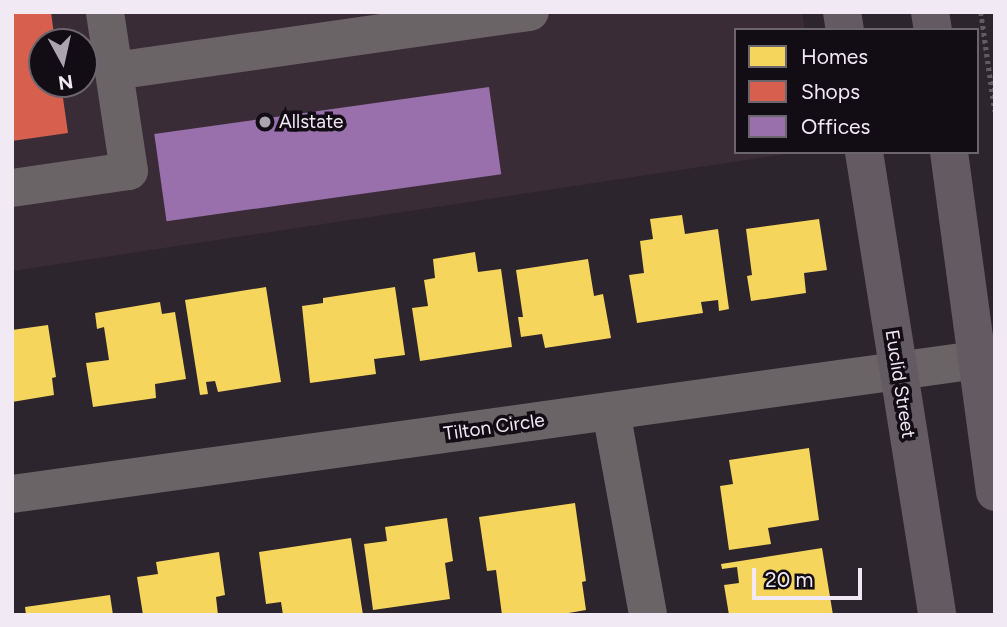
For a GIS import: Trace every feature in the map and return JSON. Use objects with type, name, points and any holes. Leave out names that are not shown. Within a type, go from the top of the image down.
[{"type":"main road","name":"Euclid Street","points":[[864,154],[937,615]]},
{"type":"main road","points":[[949,154],[995,492]]},
{"type":"street","points":[[12,188],[129,171],[105,12]]},
{"type":"street","points":[[114,71],[529,12]]},
{"type":"street","name":"Tilton Circle","points":[[12,495],[976,360]]},
{"type":"street","points":[[611,411],[648,615]]},
{"type":"path","points":[[981,12],[995,111]]},
{"type":"shaded area","points":[[12,12],[802,12],[805,28],[734,28],[734,154],[786,154],[12,271]]},
{"type":"building: Homes","points":[[682,215],[685,234],[718,229],[729,309],[719,311],[718,300],[701,302],[703,313],[637,323],[629,275],[644,273],[640,241],[653,239],[650,219]]},
{"type":"building: Homes","points":[[819,219],[827,270],[804,273],[806,293],[751,301],[747,276],[752,275],[746,229]]},
{"type":"building: Homes","points":[[475,252],[478,272],[501,269],[512,347],[420,361],[412,308],[428,306],[424,280],[435,278],[433,259]]},
{"type":"building: Homes","points":[[588,259],[594,296],[603,294],[611,338],[545,348],[542,334],[521,337],[518,317],[523,317],[516,270]]},
{"type":"building: Homes","points":[[266,287],[281,382],[218,392],[215,381],[206,382],[208,394],[200,395],[185,300]]},
{"type":"building: Homes","points":[[395,287],[405,355],[374,359],[376,374],[310,383],[302,306],[323,303],[323,298]]},
{"type":"building: Homes","points":[[160,302],[162,314],[175,312],[186,379],[155,384],[156,398],[93,407],[86,363],[109,360],[104,327],[97,329],[95,313]]},
{"type":"building: Homes","points":[[48,325],[56,377],[52,378],[54,395],[12,402],[12,330]]},
{"type":"building: Homes","points":[[809,448],[819,520],[768,528],[771,544],[729,550],[720,486],[733,484],[729,460]]},
{"type":"building: Homes","points":[[575,503],[586,581],[582,582],[586,610],[557,615],[502,615],[496,570],[487,571],[479,517]]},
{"type":"building: Homes","points":[[447,518],[453,561],[445,563],[450,599],[373,610],[364,544],[387,541],[385,527]]},
{"type":"building: Homes","points":[[351,538],[363,615],[283,615],[281,602],[266,604],[259,552]]},
{"type":"building: Homes","points":[[822,548],[833,615],[729,615],[724,585],[739,583],[737,567],[722,569],[721,564]]},
{"type":"building: Homes","points":[[219,552],[225,595],[216,597],[218,615],[143,615],[137,577],[158,574],[156,562]]},
{"type":"building: Homes","points":[[110,595],[113,615],[26,615],[25,607]]},
{"type":"building: Shops","points":[[12,12],[51,12],[53,28],[28,28],[28,98],[63,98],[68,133],[12,141]]},
{"type":"building: Offices","points":[[489,87],[501,174],[167,221],[154,134]]},
{"type":"place","name":"Allstate","points":[[265,122]]}]
